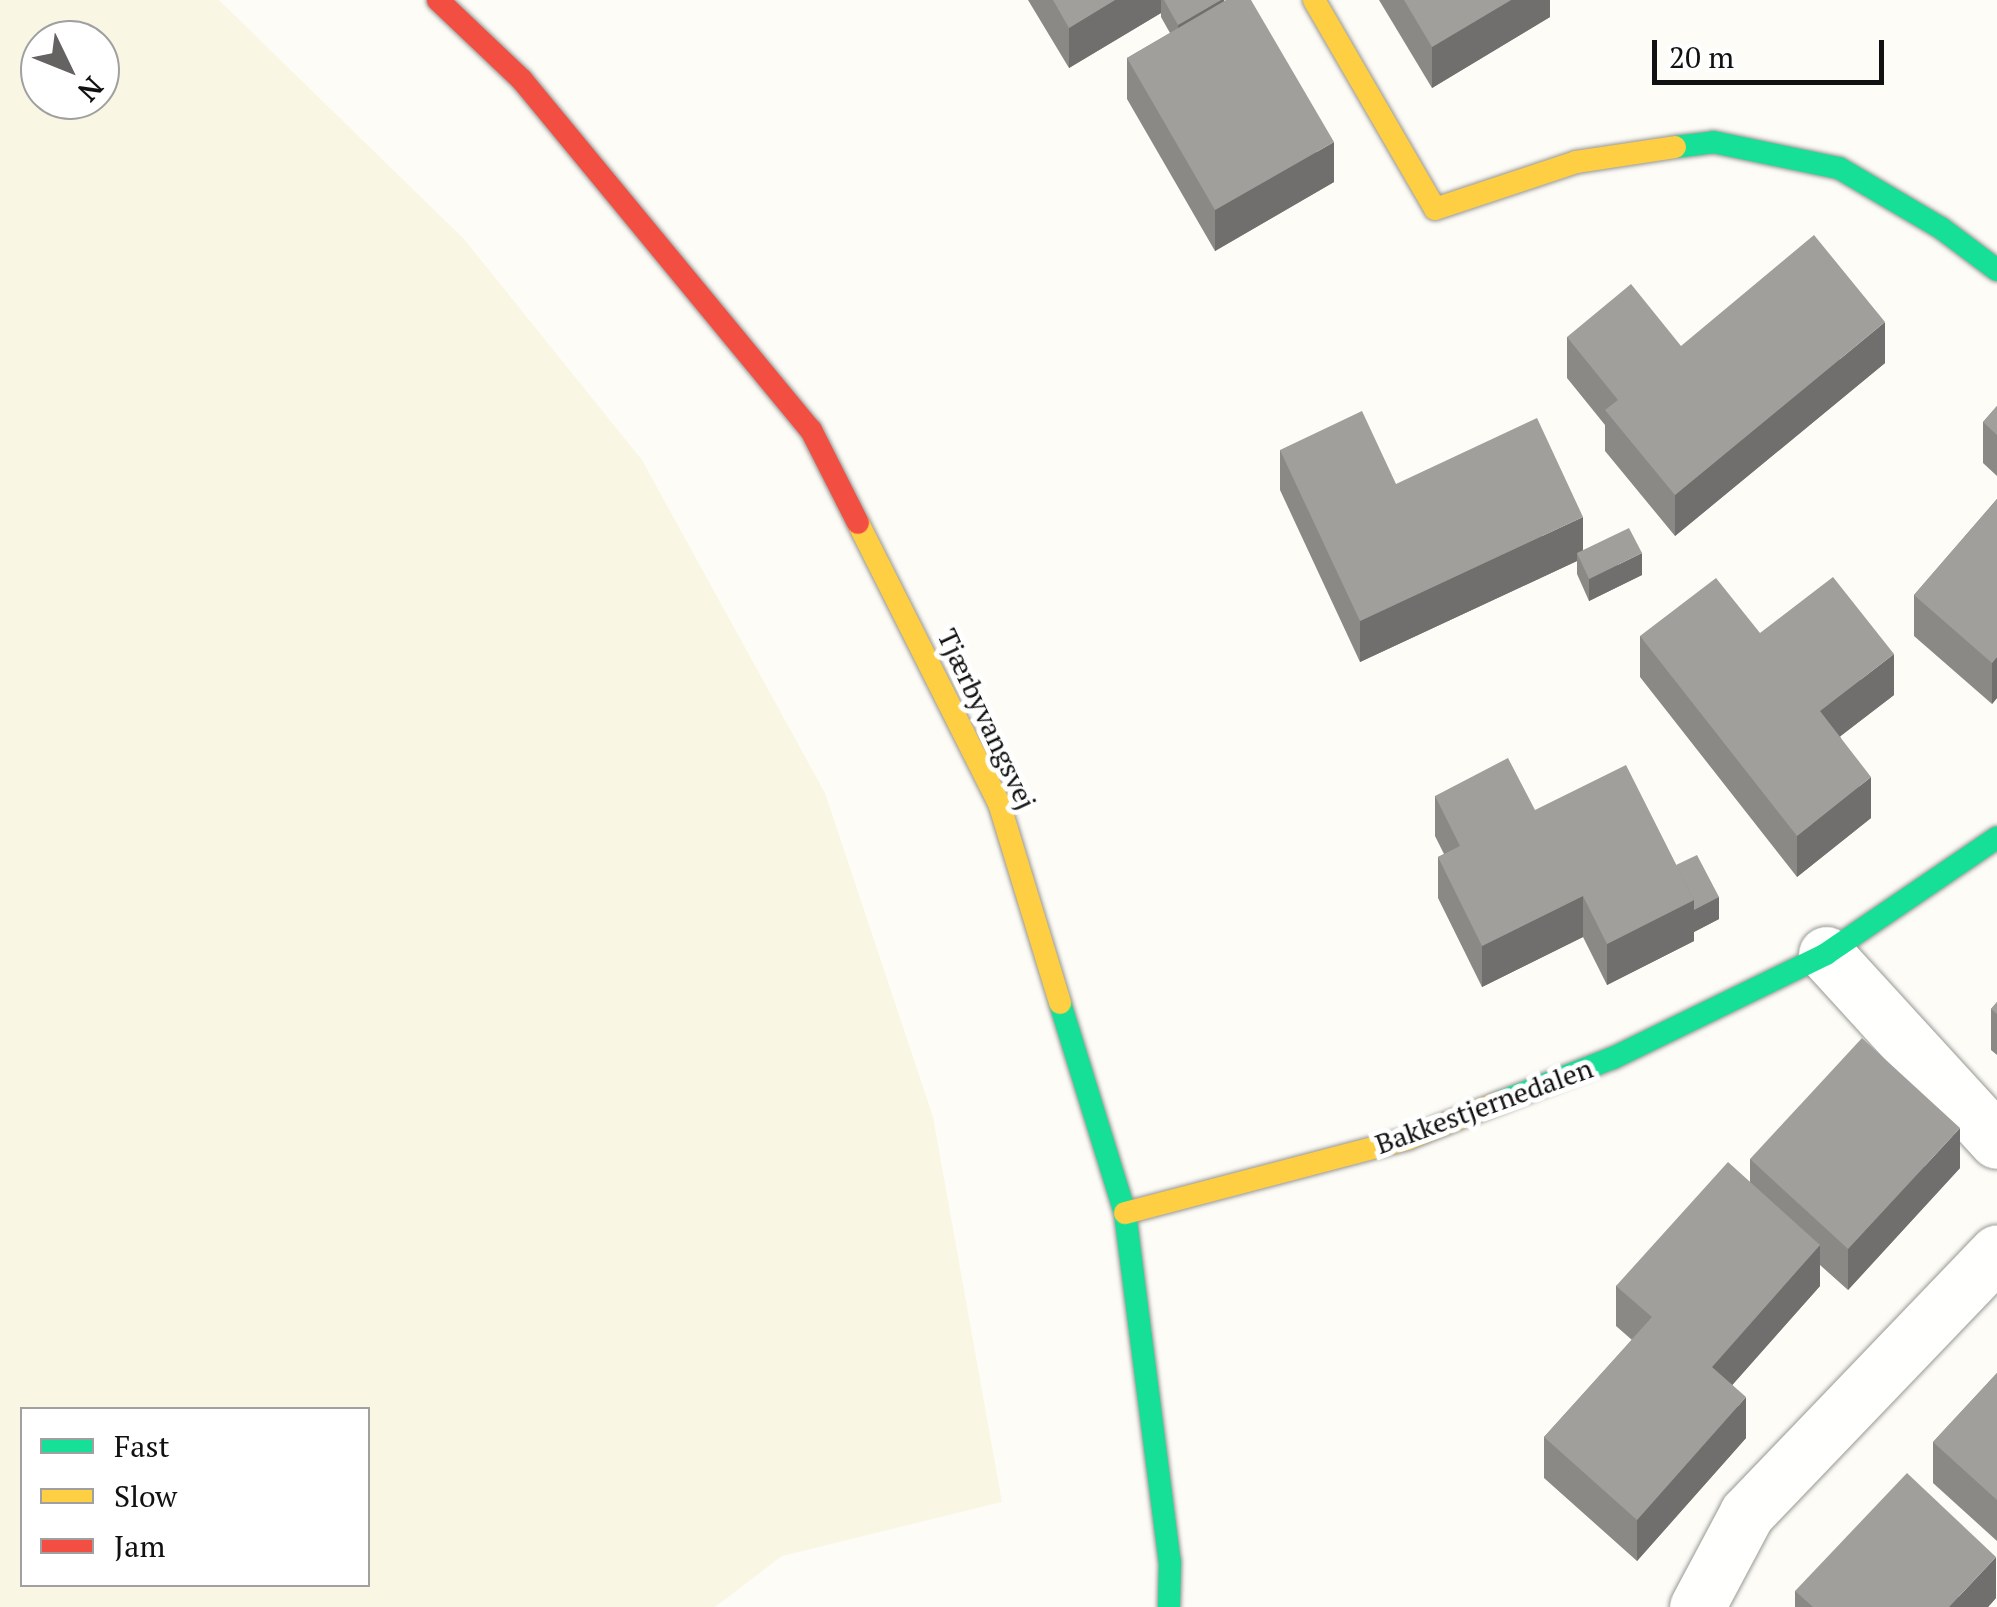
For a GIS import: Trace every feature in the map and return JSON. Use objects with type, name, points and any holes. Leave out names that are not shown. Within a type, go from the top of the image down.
[{"type":"street","name":"Tjærbyvangsvej","points":[[438,0],[522,80],[811,430],[999,803],[1125,1213],[1170,1562],[1169,1607]]},
{"type":"street","points":[[1314,0],[1435,209],[1576,162],[1713,142],[1839,168],[1941,228],[1997,270]]},
{"type":"street","name":"Bakkestjernedalen","points":[[1125,1213],[1407,1139],[1613,1058],[1826,954],[1997,838]]},
{"type":"street","points":[[1826,954],[1997,1141]]},
{"type":"street","points":[[1697,1607],[1747,1513],[1997,1252]]},
{"type":"shaded area","points":[[0,0],[219,0],[464,239],[642,460],[825,793],[933,1117],[1002,1502],[782,1556],[715,1607],[0,1607]]},
{"type":"building","points":[[1053,0],[1115,0],[1069,28]]},
{"type":"building","points":[[1164,0],[1221,0],[1178,25]]},
{"type":"building","points":[[1226,0],[1251,0],[1334,142],[1215,210],[1127,58]]},
{"type":"building","points":[[1404,0],[1511,0],[1432,47]]},
{"type":"building","points":[[1814,235],[1885,322],[1675,495],[1605,410],[1618,400],[1567,337],[1631,284],[1681,346]]},
{"type":"building","points":[[1997,406],[1997,435],[1983,422]]},
{"type":"building","points":[[1362,411],[1396,484],[1537,418],[1583,517],[1360,621],[1280,450]]},
{"type":"building","points":[[1997,499],[1997,657],[1992,663],[1914,595]]},
{"type":"building","points":[[1629,528],[1642,553],[1589,579],[1577,553]]},
{"type":"building","points":[[1833,577],[1894,654],[1820,711],[1871,777],[1797,836],[1640,636],[1716,578],[1760,633]]},
{"type":"building","points":[[1508,758],[1535,810],[1626,765],[1694,900],[1607,944],[1583,896],[1482,946],[1438,857],[1460,846],[1435,796]]},
{"type":"building","points":[[1697,855],[1719,897],[1694,910],[1694,900],[1676,865]]},
{"type":"building","points":[[1862,1038],[1960,1128],[1848,1249],[1750,1159]]},
{"type":"building","points":[[1728,1162],[1820,1245],[1712,1367],[1746,1397],[1637,1520],[1544,1437],[1652,1317],[1616,1286]]},
{"type":"building","points":[[1997,1373],[1997,1500],[1933,1442]]},
{"type":"building","points":[[1907,1473],[1996,1557],[1949,1607],[1813,1607],[1795,1591]]},
{"type":"traffic: fast","points":[[1675,147],[1713,142],[1839,168],[1941,228],[1997,270]]},
{"type":"traffic: fast","points":[[1498,1103],[1613,1058],[1826,954],[1997,838]]},
{"type":"traffic: fast","points":[[1060,1003],[1125,1213],[1170,1562],[1169,1607]]},
{"type":"traffic: slow","points":[[1314,0],[1435,209],[1576,162],[1675,147]]},
{"type":"traffic: slow","points":[[858,523],[999,803],[1060,1003]]},
{"type":"traffic: slow","points":[[1125,1213],[1407,1139],[1498,1103]]},
{"type":"traffic: jam","points":[[438,0],[522,80],[811,430],[858,523]]}]
